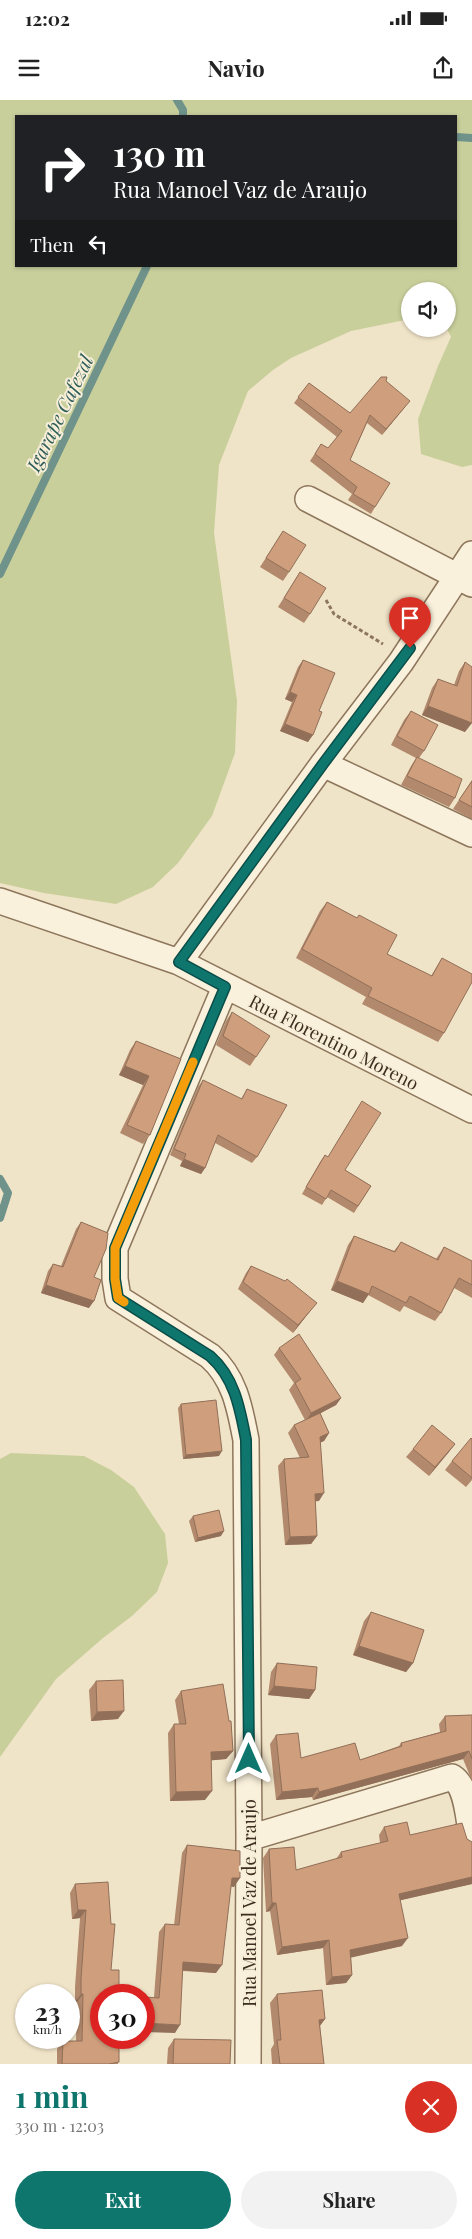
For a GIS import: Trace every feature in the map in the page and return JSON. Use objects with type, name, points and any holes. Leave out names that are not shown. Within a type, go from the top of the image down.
[{"type":"street","points":[[308,499],[464,581]]},
{"type":"street","points":[[179,962],[323,764],[464,581],[472,554]]},
{"type":"street","points":[[323,764],[472,834]]},
{"type":"street","name":"Rua Florentino Moreno","points":[[1,902],[179,962],[225,987],[472,1110]]},
{"type":"street","name":"Rua Manoel Vaz de Araujo","points":[[225,987],[115,1248],[115,1279],[118,1298],[210,1356],[223,1368],[239,1401],[246,1440],[249,1838],[248,2064]]},
{"type":"street","points":[[249,1838],[432,1781],[452,1777],[458,1781],[472,1836]]},
{"type":"path","points":[[326,600],[334,614],[386,645],[401,662]]},
{"type":"green space","points":[[0,100],[472,100],[472,465],[462,467],[421,454],[418,419],[451,337],[456,337],[456,282],[401,282],[401,321],[351,331],[291,358],[248,391],[219,465],[214,533],[237,701],[235,753],[212,816],[178,863],[153,887],[116,904],[44,893],[0,883]]},
{"type":"green space","points":[[11,1453],[84,1456],[111,1470],[134,1487],[165,1534],[168,1563],[157,1592],[132,1616],[103,1638],[56,1679],[0,1757],[0,1459]]},
{"type":"building","points":[[381,377],[387,377],[386,381],[410,401],[386,429],[370,415],[350,460],[390,483],[375,507],[353,494],[357,487],[315,454],[321,444],[328,448],[342,431],[298,397],[309,383],[350,413]]},
{"type":"building","points":[[283,531],[306,545],[289,572],[266,558]]},
{"type":"building","points":[[300,572],[326,588],[310,614],[284,598]]},
{"type":"building","points":[[303,660],[335,673],[319,711],[322,712],[313,735],[285,724],[297,695],[290,692]]},
{"type":"building","points":[[465,662],[472,667],[472,723],[428,706],[438,679],[457,686]]},
{"type":"building","points":[[411,711],[438,725],[424,751],[397,736]]},
{"type":"building","points":[[417,757],[462,779],[455,798],[407,776]]},
{"type":"building","points":[[472,781],[472,807],[459,800]]},
{"type":"building","points":[[327,902],[357,918],[359,915],[397,935],[387,954],[432,976],[442,958],[472,974],[472,982],[444,1033],[368,996],[372,988],[302,949]]},
{"type":"building","points":[[232,1012],[270,1036],[256,1057],[223,1036]]},
{"type":"building","points":[[136,1041],[181,1059],[150,1135],[127,1125],[149,1076],[125,1066]]},
{"type":"building","points":[[203,1080],[242,1099],[247,1089],[287,1105],[257,1157],[218,1135],[205,1168],[184,1159],[186,1154],[174,1149]]},
{"type":"building","points":[[362,1101],[381,1113],[345,1170],[371,1186],[358,1206],[331,1190],[326,1199],[306,1187],[325,1155],[328,1157]]},
{"type":"building","points":[[81,1222],[108,1233],[106,1249],[94,1277],[101,1280],[94,1301],[46,1285],[53,1264],[63,1267]]},
{"type":"building","points":[[354,1236],[395,1252],[401,1242],[438,1260],[444,1247],[472,1261],[472,1285],[459,1278],[441,1313],[410,1296],[406,1303],[372,1286],[369,1294],[337,1281]]},
{"type":"building","points":[[251,1266],[285,1281],[287,1279],[317,1303],[298,1325],[243,1282]]},
{"type":"building","points":[[299,1334],[341,1398],[311,1413],[295,1383],[301,1379],[279,1348]]},
{"type":"building","points":[[216,1400],[222,1451],[186,1455],[181,1404]]},
{"type":"building","points":[[320,1413],[329,1433],[320,1437],[324,1493],[315,1494],[317,1536],[290,1537],[284,1459],[309,1457],[294,1425]]},
{"type":"building","points":[[432,1425],[455,1444],[435,1467],[413,1449]]},
{"type":"building","points":[[472,1439],[472,1478],[452,1461]]},
{"type":"building","points":[[219,1510],[224,1531],[198,1538],[193,1516]]},
{"type":"building","points":[[371,1612],[424,1630],[413,1663],[359,1646]]},
{"type":"building","points":[[277,1663],[317,1667],[315,1690],[274,1686]]},
{"type":"building","points":[[123,1680],[124,1711],[97,1712],[96,1681]]},
{"type":"building","points":[[223,1684],[229,1721],[231,1721],[233,1751],[211,1752],[212,1791],[176,1792],[174,1724],[186,1724],[181,1691]]},
{"type":"building","points":[[472,1715],[472,1759],[469,1751],[319,1792],[318,1788],[282,1792],[276,1735],[298,1733],[301,1758],[355,1743],[360,1760],[402,1746],[401,1743],[446,1731],[445,1716]]},
{"type":"building","points":[[407,1822],[410,1835],[462,1823],[467,1839],[472,1842],[472,1877],[399,1894],[408,1938],[350,1950],[352,1975],[332,1977],[329,1940],[282,1947],[276,1903],[272,1903],[269,1849],[294,1847],[296,1870],[342,1857],[341,1852],[388,1841],[384,1827]]},
{"type":"building","points":[[187,1845],[240,1851],[240,1878],[232,1878],[222,1965],[183,1962],[180,2025],[155,2024],[155,1998],[159,1998],[165,1924],[179,1925]]},
{"type":"building","points":[[108,1882],[111,1924],[115,1924],[111,1970],[119,1970],[119,1984],[90,1984],[90,2049],[119,2049],[119,2062],[109,2064],[62,2064],[63,2049],[80,2049],[80,2041],[82,2041],[83,1994],[81,1994],[81,1979],[86,1910],[78,1910],[75,1884]]},
{"type":"building","points":[[322,1990],[325,2019],[319,2020],[324,2064],[280,2064],[277,2040],[281,2040],[277,1994]]},
{"type":"building","points":[[174,2039],[231,2040],[230,2064],[173,2064]]},
{"type":"waterway","points":[[177,100],[183,110],[183,115]]},
{"type":"waterway","name":"Igarape Cafezal","points":[[457,137],[472,138]]},
{"type":"waterway","name":"Igarape Cafezal","points":[[0,574],[147,267]]},
{"type":"waterway","name":"Igarape Cafezal","points":[[0,1179],[8,1193],[0,1218]]},
{"type":"slow traffic","points":[[124,1302],[118,1298],[115,1279],[115,1248],[193,1062]]},
{"type":"route","points":[[249,1759],[246,1440],[239,1401],[223,1368],[210,1356],[118,1298],[115,1279],[115,1248],[225,987],[179,962],[410,648]]}]
